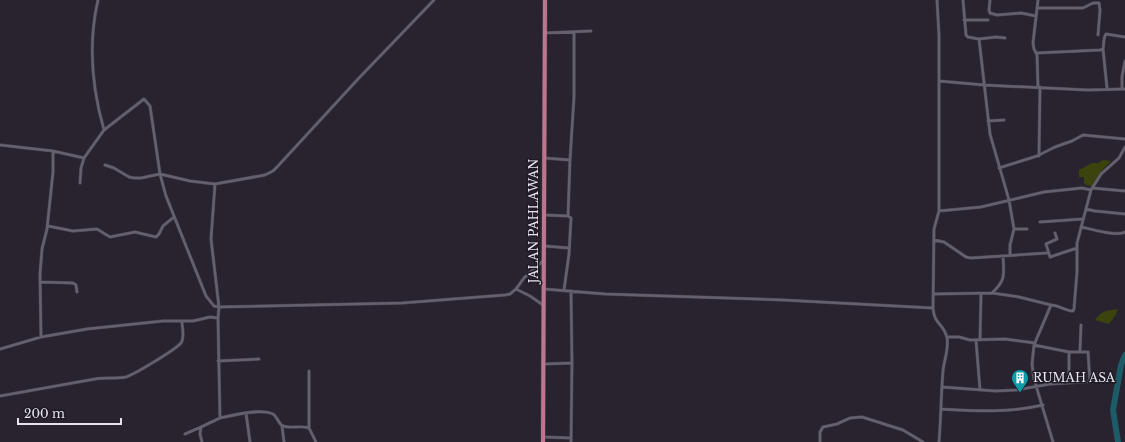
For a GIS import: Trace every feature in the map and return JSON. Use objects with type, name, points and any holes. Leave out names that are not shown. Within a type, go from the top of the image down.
[{"type":"main road","name":"JALAN PAHLAWAN","points":[[543,440],[544,306],[547,289],[544,260],[544,158],[548,33],[545,0]]},
{"type":"street","points":[[98,0],[93,20],[92,50],[95,91],[104,130]]},
{"type":"street","points":[[105,165],[134,178],[160,174],[190,182],[215,184],[266,175],[273,171],[358,78],[434,0]]},
{"type":"street","points":[[937,0],[939,35],[939,211],[934,229],[933,308],[934,318],[943,326],[947,337],[947,349],[943,369],[939,442]]},
{"type":"street","points":[[963,0],[964,20],[967,36],[979,39],[996,37],[1005,38]]},
{"type":"street","points":[[990,0],[990,13],[997,14],[1021,12],[1036,16]]},
{"type":"street","points":[[1038,0],[1033,43],[1034,49],[1037,53],[1039,87],[1039,156]]},
{"type":"street","points":[[1037,8],[1083,8],[1095,1],[1100,5],[1098,35]]},
{"type":"street","points":[[964,20],[988,20]]},
{"type":"street","points":[[548,33],[591,31]]},
{"type":"street","points":[[564,290],[571,221],[571,218],[568,216],[574,97],[574,32]]},
{"type":"street","points":[[1107,88],[1103,49],[1106,34],[1125,37]]},
{"type":"street","points":[[979,39],[992,146],[1009,200],[1014,229],[1010,245],[1010,255]]},
{"type":"street","points":[[1037,53],[1103,49]]},
{"type":"street","points":[[939,81],[984,85],[1088,90],[1107,88],[1124,89],[1122,77],[1125,61]]},
{"type":"street","points":[[80,183],[81,168],[84,158],[104,130],[144,99],[149,103],[160,174],[166,196],[206,296],[214,306],[219,307],[402,303],[505,295],[510,294],[516,289],[524,278],[544,260]]},
{"type":"street","points":[[988,121],[1004,120]]},
{"type":"street","points":[[999,168],[1039,156],[1060,144],[1072,141],[1086,134],[1125,139]]},
{"type":"street","points":[[0,146],[63,152],[84,158]]},
{"type":"street","points":[[934,294],[992,293],[1019,297],[1073,311],[1077,240],[1092,189],[1101,174],[1118,160],[1125,147]]},
{"type":"street","points":[[41,337],[40,282],[42,249],[48,226],[53,172],[53,151]]},
{"type":"street","points":[[1121,156],[1125,157]]},
{"type":"street","points":[[544,158],[570,160]]},
{"type":"street","points":[[215,184],[211,239],[219,307],[218,361],[220,418]]},
{"type":"street","points":[[939,211],[981,207],[1044,192],[1082,188],[1125,191]]},
{"type":"street","points":[[1086,208],[1095,211],[1125,214]]},
{"type":"street","points":[[544,215],[568,216]]},
{"type":"street","points":[[48,226],[73,231],[97,229],[110,237],[135,232],[156,237],[163,226],[174,217]]},
{"type":"street","points":[[1040,222],[1083,219]]},
{"type":"street","points":[[1081,227],[1121,235],[1125,232]]},
{"type":"street","points":[[1014,229],[1027,229]]},
{"type":"street","points":[[1055,233],[1057,239],[1046,244],[1047,253],[1050,257],[1077,248]]},
{"type":"street","points":[[934,240],[942,241],[966,257],[971,258],[1047,253]]},
{"type":"street","points":[[544,246],[569,248]]},
{"type":"street","points":[[992,293],[1002,282],[1004,268],[1003,256]]},
{"type":"street","points":[[40,282],[74,283],[76,285],[77,292]]},
{"type":"street","points":[[516,289],[530,296],[544,306]]},
{"type":"street","points":[[547,289],[606,294],[783,300],[933,308]]},
{"type":"street","points":[[571,291],[571,442]]},
{"type":"street","points":[[980,340],[981,294]]},
{"type":"street","points":[[1051,305],[1035,344],[1032,364],[1036,386],[1053,442]]},
{"type":"street","points":[[0,349],[41,337],[87,329],[163,321],[193,321],[210,317],[218,318]]},
{"type":"street","points":[[0,396],[105,377],[119,378],[133,375],[172,351],[180,343],[183,336],[182,322]]},
{"type":"street","points":[[1080,351],[1081,325]]},
{"type":"street","points":[[947,337],[959,337],[969,340],[1005,340],[1035,344],[1069,352],[1086,352],[1088,354],[1090,382]]},
{"type":"street","points":[[976,340],[980,390]]},
{"type":"street","points":[[1069,352],[1069,383]]},
{"type":"street","points":[[218,361],[259,358]]},
{"type":"street","points":[[544,364],[572,363]]},
{"type":"street","points":[[309,371],[309,428],[316,442]]},
{"type":"street","points":[[942,387],[980,390],[1016,390],[1036,386],[1101,382]]},
{"type":"street","points":[[941,409],[1001,411],[1021,410],[1043,405]]},
{"type":"street","points":[[185,434],[220,418],[246,413],[262,412],[271,413],[276,416],[282,425],[284,442]]},
{"type":"street","points":[[246,413],[250,442]]},
{"type":"street","points":[[820,442],[820,432],[823,427],[837,424],[850,418],[859,417],[903,430],[923,442]]},
{"type":"street","points":[[282,425],[309,428]]},
{"type":"street","points":[[202,427],[200,434],[202,442]]},
{"type":"street","points":[[543,440],[571,438]]},
{"type":"green space","points":[[1103,160],[1111,161],[1101,171],[1092,186],[1086,185],[1084,183],[1084,177],[1079,177],[1079,170],[1092,163],[1098,163]]},
{"type":"green space","points":[[1118,309],[1109,324],[1095,320],[1105,312]]},
{"type":"waterway","points":[[1118,442],[1113,410],[1121,365],[1125,355]]},
{"type":"place","name":"RUMAH ASA","points":[[1020,393]]}]
